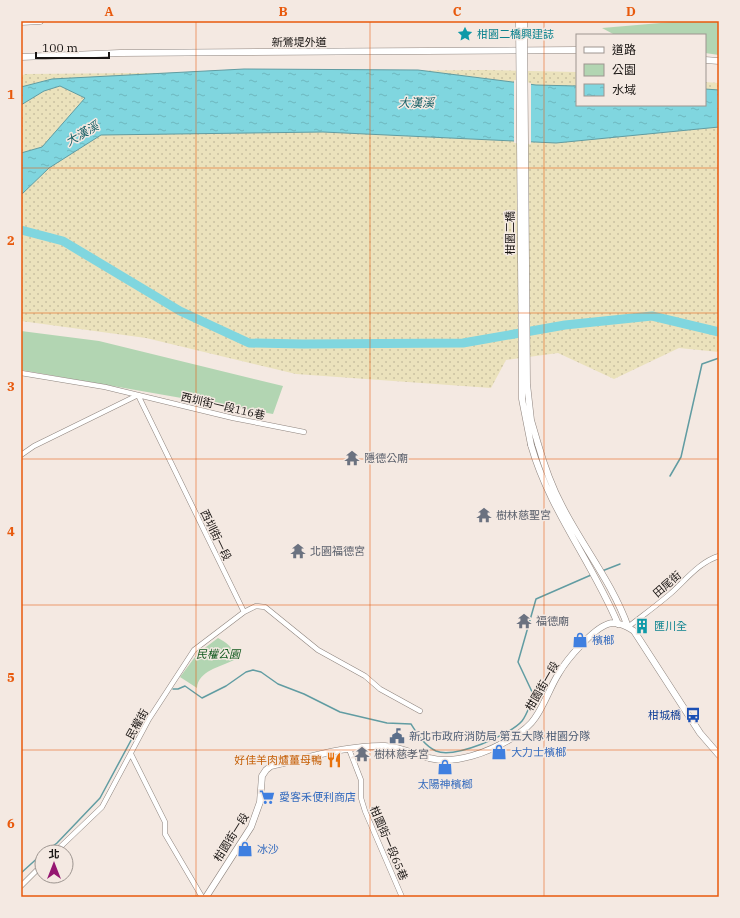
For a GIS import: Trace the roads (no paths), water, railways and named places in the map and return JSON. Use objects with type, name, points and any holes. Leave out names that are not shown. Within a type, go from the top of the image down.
[{"type":"street","points":[[21,22],[40,21]]},
{"type":"street","name":"柑園二橋","points":[[519,21],[522,399],[531,445],[548,492],[605,594],[618,624]]},
{"type":"street","name":"柑園二橋","points":[[524,21],[527,384],[531,420],[538,444],[558,498],[624,614],[628,627]]},
{"type":"street","name":"新鶯堤外道","points":[[21,57],[128,53],[576,50]]},
{"type":"street","points":[[706,60],[719,62]]},
{"type":"street","name":"西圳街一段116巷","points":[[21,373],[105,388],[233,418],[304,432]]},
{"type":"street","points":[[21,455],[34,446],[138,395]]},
{"type":"street","name":"西圳街一段","points":[[138,395],[244,612]]},
{"type":"street","name":"田尾街","points":[[628,627],[669,594],[700,566],[719,556]]},
{"type":"street","points":[[244,612],[256,606],[265,607],[318,650],[365,676],[380,689],[420,711]]},
{"type":"street","name":"民權街","points":[[63,844],[102,807],[149,719],[194,650],[244,612]]},
{"type":"street","name":"柑園街一段","points":[[206,897],[251,827],[258,808],[262,776],[271,766],[349,750],[386,746],[430,758],[446,760],[470,757],[492,748],[512,738],[535,720],[560,671],[580,647],[601,628],[609,624],[618,624]]},
{"type":"street","points":[[618,624],[628,627],[634,631],[700,733],[719,755]]},
{"type":"street","name":"柑園街一段65巷","points":[[349,750],[361,780],[361,798],[365,811],[402,897]]},
{"type":"street","points":[[131,754],[165,822],[165,834],[202,897]]},
{"type":"street","points":[[21,886],[34,873]]},
{"type":"water","name":"大漢溪","points":[[244,69],[418,70],[536,85],[576,86],[576,106],[706,106],[706,89],[719,90],[719,127],[556,143],[323,132],[101,135],[49,168],[21,195],[21,153],[42,147],[85,98],[60,86],[44,91],[21,105],[21,87],[52,79]]},
{"type":"waterway","points":[[21,230],[63,241],[180,311],[249,343],[463,343],[565,325],[652,316],[719,332]]},
{"type":"waterway","points":[[670,476],[681,457],[702,364],[719,358]]},
{"type":"waterway","points":[[602,571],[620,564]]},
{"type":"waterway","points":[[173,689],[178,689],[185,686],[202,698],[226,686],[246,672],[253,670],[261,672],[278,684],[304,694],[340,712],[387,723],[411,724],[425,743],[436,751],[444,753],[468,749],[494,739],[516,727],[527,713],[534,696],[518,662],[536,599],[591,575]]},
{"type":"waterway","points":[[56,844],[100,798],[145,717]]},
{"type":"waterway","points":[[21,873],[34,861]]},
{"type":"place","name":"柑園二橋興建誌","points":[[465,34]]},
{"type":"place","name":"隱德公廟","points":[[352,458]]},
{"type":"place","name":"樹林慈聖宮","points":[[484,515]]},
{"type":"place","name":"北園福德宮","points":[[298,551]]},
{"type":"place","name":"福德廟","points":[[524,621]]},
{"type":"place","name":"匯川全","points":[[642,626]]},
{"type":"place","name":"檳榔","points":[[580,640]]},
{"type":"place","name":"柑城橋","points":[[693,715]]},
{"type":"place","name":"新北市政府消防局 第五大隊 柑園分隊","points":[[397,736]]},
{"type":"place","name":"大力士檳榔","points":[[499,752]]},
{"type":"place","name":"樹林慈孝宮","points":[[362,754]]},
{"type":"place","name":"好佳羊肉爐薑母鴨","points":[[334,760]]},
{"type":"place","name":"太陽神檳榔","points":[[445,767]]},
{"type":"place","name":"愛客禾便利商店","points":[[267,797]]},
{"type":"place","name":"冰沙","points":[[245,849]]},
{"type":"park label","name":"民權公園","points":[[218,654]]}]
